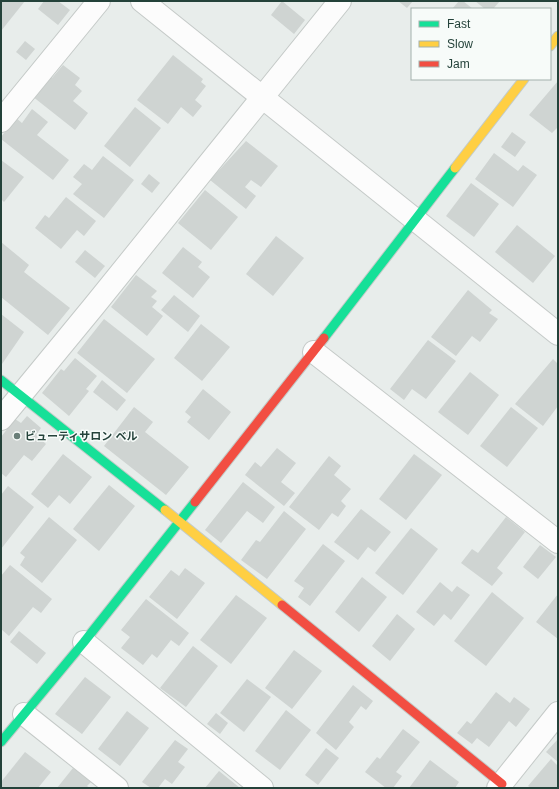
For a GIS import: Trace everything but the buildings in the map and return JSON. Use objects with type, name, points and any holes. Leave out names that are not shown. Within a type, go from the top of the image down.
[{"type":"street","points":[[1,120],[99,1]]},
{"type":"street","points":[[142,1],[558,334]]},
{"type":"street","points":[[1,419],[340,1]]},
{"type":"street","points":[[551,45],[558,36]]},
{"type":"street","points":[[1,742],[84,642],[314,352],[523,80]]},
{"type":"street","points":[[314,352],[558,542]]},
{"type":"street","points":[[1,380],[179,521],[500,786],[558,713]]},
{"type":"street","points":[[84,642],[262,788]]},
{"type":"street","points":[[24,714],[116,788]]},
{"type":"traffic: fast","points":[[324,338],[455,168]]},
{"type":"traffic: fast","points":[[1,380],[165,510]]},
{"type":"traffic: fast","points":[[1,742],[84,642],[195,502]]},
{"type":"traffic: slow","points":[[551,45],[558,36]]},
{"type":"traffic: slow","points":[[455,168],[523,80]]},
{"type":"traffic: slow","points":[[165,510],[282,605]]},
{"type":"traffic: jam","points":[[195,502],[324,338]]},
{"type":"traffic: jam","points":[[282,605],[502,784]]},
{"type":"place","name":"ビューティサロン ベル","points":[[17,436]]}]
